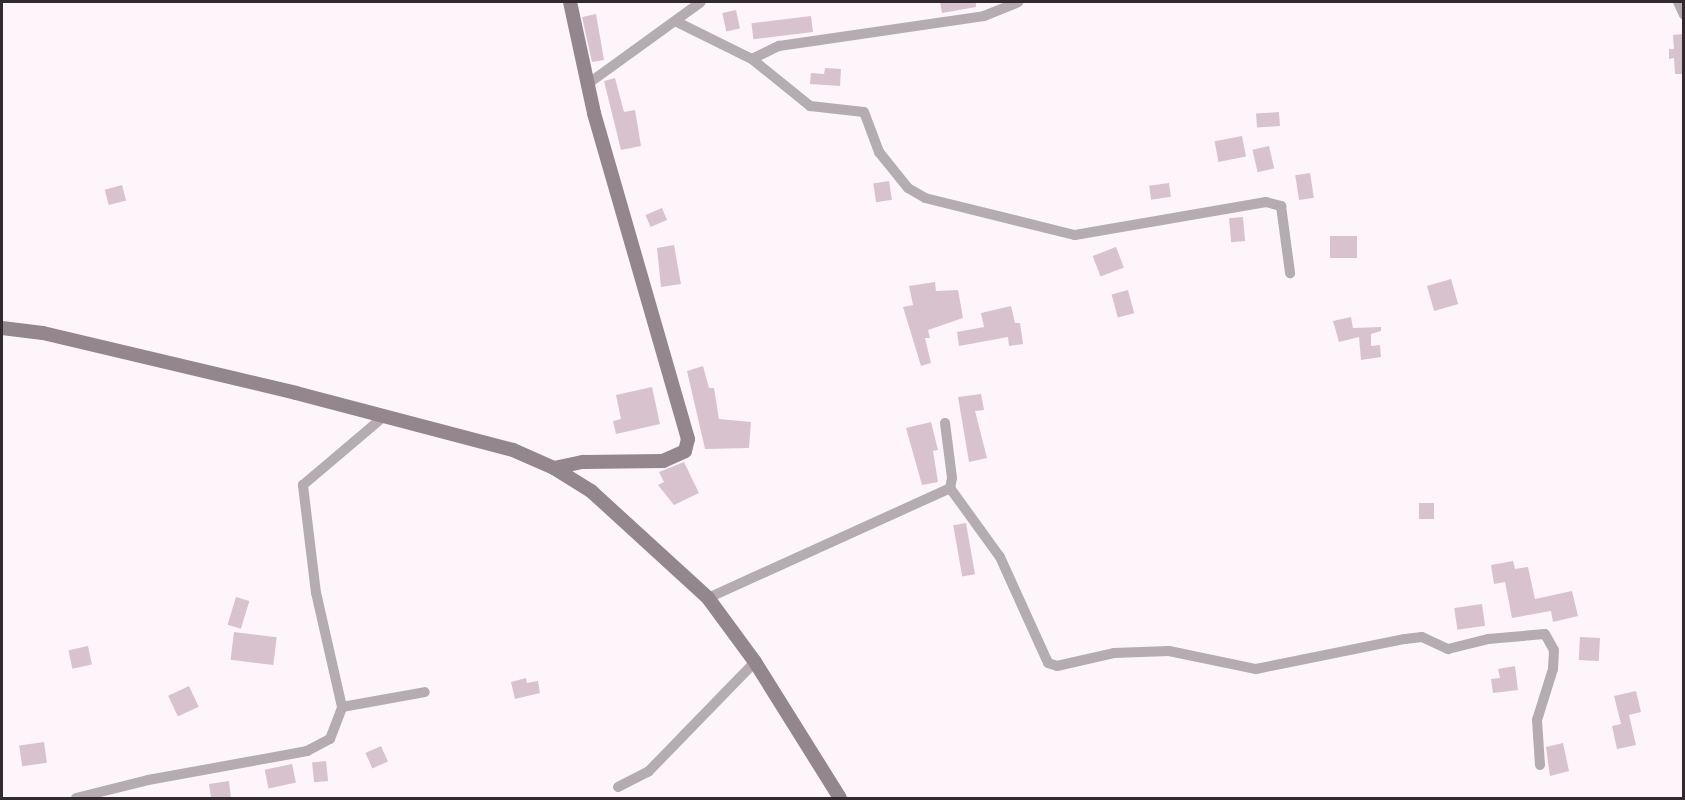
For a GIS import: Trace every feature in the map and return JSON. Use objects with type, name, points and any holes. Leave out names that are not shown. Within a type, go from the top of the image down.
[{"type":"main road","points":[[554,468],[583,462],[663,460],[684,451],[688,439],[589,83],[570,2]]},
{"type":"main road","points":[[2,328],[43,333],[296,393],[382,418],[513,450],[554,468],[591,491],[708,598],[755,662],[840,798]]},
{"type":"street","points":[[589,83],[677,22],[701,2]]},
{"type":"street","points":[[752,58],[779,46],[984,16],[1018,2]]},
{"type":"street","points":[[1678,2],[1683,15]]},
{"type":"street","points":[[677,22],[752,58],[810,106],[864,112],[879,152],[908,188],[925,198],[1075,235],[1266,202],[1281,206],[1290,273]]},
{"type":"street","points":[[76,798],[148,780],[307,751],[330,739],[342,707],[316,593],[303,485],[382,418]]},
{"type":"street","points":[[945,423],[952,478],[950,488],[1000,557],[1048,663],[1057,666],[1114,653],[1169,651],[1256,669],[1405,639],[1422,637],[1448,649],[1488,639],[1545,634],[1554,650],[1554,669],[1537,720],[1540,765]]},
{"type":"street","points":[[708,598],[950,488]]},
{"type":"street","points":[[618,787],[648,772],[755,662]]},
{"type":"street","points":[[342,707],[425,692]]},
{"type":"building","points":[[940,2],[976,2],[976,7],[942,13]]},
{"type":"building","points":[[736,10],[740,29],[726,31],[722,13]]},
{"type":"building","points":[[596,14],[604,60],[592,62],[582,17]]},
{"type":"building","points":[[811,16],[813,32],[753,39],[751,23]]},
{"type":"building","points":[[1683,34],[1683,74],[1675,74],[1674,58],[1669,59],[1669,49],[1674,49],[1673,35]]},
{"type":"building","points":[[825,68],[841,69],[840,86],[810,84],[811,73],[824,74]]},
{"type":"building","points":[[615,78],[624,112],[635,110],[641,146],[621,150],[604,81]]},
{"type":"building","points":[[1279,112],[1280,126],[1257,128],[1256,114]]},
{"type":"building","points":[[1242,136],[1246,157],[1219,162],[1215,141]]},
{"type":"building","points":[[1269,146],[1274,168],[1258,172],[1252,150]]},
{"type":"building","points":[[1310,173],[1314,198],[1299,200],[1295,175]]},
{"type":"building","points":[[889,181],[892,200],[876,202],[873,184]]},
{"type":"building","points":[[1169,183],[1171,197],[1151,200],[1149,186]]},
{"type":"building","points":[[122,185],[126,200],[109,205],[105,190]]},
{"type":"building","points":[[662,208],[667,220],[651,227],[645,215]]},
{"type":"building","points":[[1243,217],[1245,241],[1231,242],[1229,218]]},
{"type":"building","points":[[1330,236],[1357,236],[1357,258],[1330,258]]},
{"type":"building","points":[[674,245],[681,284],[661,287],[657,248]]},
{"type":"building","points":[[1116,247],[1124,268],[1101,276],[1093,256]]},
{"type":"building","points":[[1451,279],[1458,304],[1434,311],[1427,286]]},
{"type":"building","points":[[935,282],[936,291],[958,290],[963,318],[928,330],[930,338],[925,338],[931,363],[921,366],[903,307],[913,305],[909,286]]},
{"type":"building","points":[[1128,290],[1134,313],[1118,318],[1112,294]]},
{"type":"building","points":[[1011,306],[1015,323],[1020,323],[1023,344],[1009,346],[1008,337],[959,346],[957,332],[984,327],[981,313]]},
{"type":"building","points":[[1351,317],[1353,328],[1381,327],[1381,331],[1371,334],[1371,346],[1380,345],[1381,357],[1361,360],[1359,337],[1339,342],[1333,321]]},
{"type":"building","points":[[703,366],[709,388],[714,388],[719,419],[751,422],[749,448],[705,449],[687,371]]},
{"type":"building","points":[[652,387],[660,424],[616,434],[613,421],[621,419],[616,395]]},
{"type":"building","points":[[981,394],[984,410],[975,411],[987,458],[969,462],[958,397]]},
{"type":"building","points":[[931,422],[938,450],[933,451],[938,482],[922,485],[906,428]]},
{"type":"building","points":[[684,462],[699,493],[674,505],[658,485],[664,482],[659,472]]},
{"type":"building","points":[[1419,503],[1434,503],[1434,519],[1419,519]]},
{"type":"building","points":[[966,523],[975,574],[962,576],[953,525]]},
{"type":"building","points":[[1513,561],[1515,569],[1528,567],[1535,599],[1572,591],[1578,616],[1553,622],[1551,611],[1512,618],[1505,582],[1494,584],[1491,565]]},
{"type":"building","points":[[236,597],[249,601],[241,629],[228,625]]},
{"type":"building","points":[[1482,604],[1485,626],[1457,630],[1454,608]]},
{"type":"building","points":[[234,632],[277,637],[273,665],[231,660]]},
{"type":"building","points":[[1580,637],[1600,638],[1599,661],[1579,660]]},
{"type":"building","points":[[88,646],[92,665],[72,669],[68,650]]},
{"type":"building","points":[[1515,666],[1518,690],[1493,693],[1491,679],[1500,678],[1498,669]]},
{"type":"building","points":[[526,678],[527,683],[538,681],[540,693],[515,699],[511,682]]},
{"type":"building","points":[[189,686],[199,707],[178,717],[168,696]]},
{"type":"building","points":[[1636,691],[1641,712],[1629,715],[1636,745],[1617,749],[1612,726],[1621,724],[1614,696]]},
{"type":"building","points":[[44,742],[47,763],[22,766],[19,745]]},
{"type":"building","points":[[1563,743],[1569,771],[1550,776],[1546,747]]},
{"type":"building","points":[[381,746],[388,762],[372,768],[365,753]]},
{"type":"building","points":[[326,761],[328,781],[314,782],[312,762]]},
{"type":"building","points":[[292,764],[296,783],[269,788],[265,770]]},
{"type":"building","points":[[229,781],[231,798],[211,798],[209,784]]}]
